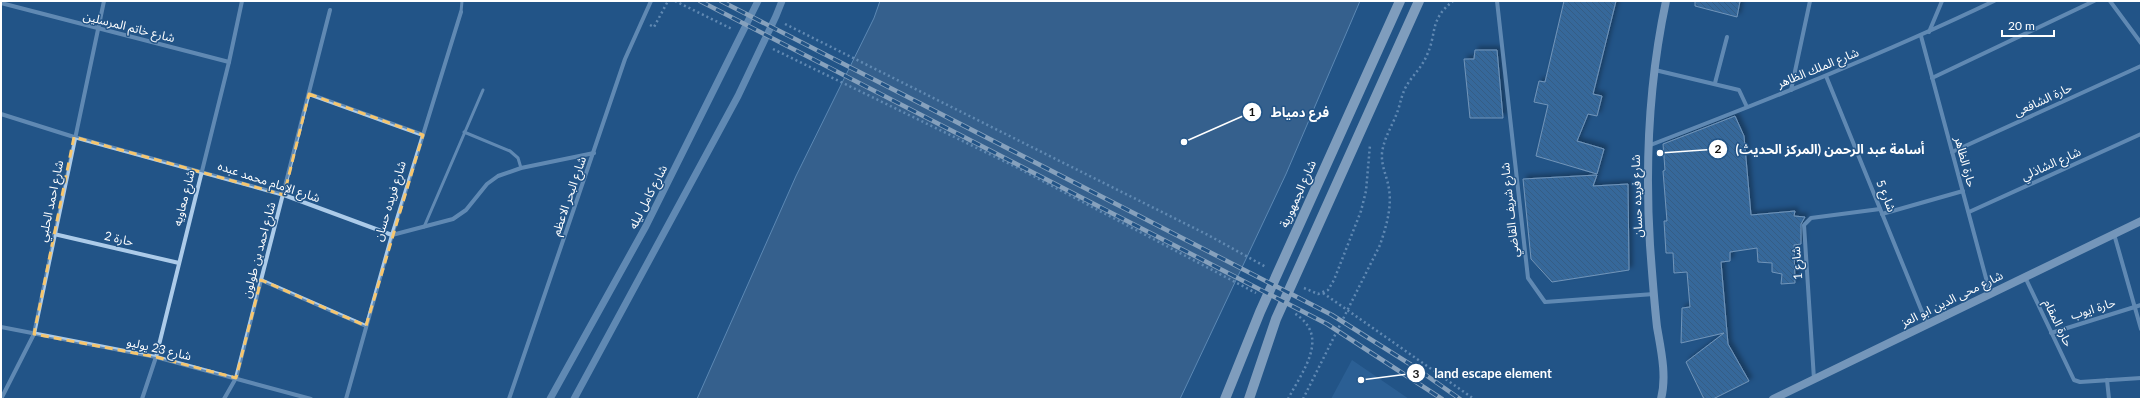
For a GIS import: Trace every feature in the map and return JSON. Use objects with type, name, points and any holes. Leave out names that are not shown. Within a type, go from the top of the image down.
[{"type":"main road","name":"شارع الجمهورية","points":[[1225,399],[1260,312],[1400,1]]},
{"type":"main road","points":[[1249,399],[1276,319],[1419,1]]},
{"type":"main road","name":"شارع فريده حسان","points":[[1663,390],[1662,356],[1650,245],[1647,146],[1655,70],[1666,1]]},
{"type":"main road","name":"شارع محى الدين ابو العز","points":[[1773,399],[2141,221]]},
{"type":"main road","points":[[1660,399],[1663,390]]},
{"type":"main road","points":[[1663,390],[1668,399]]},
{"type":"street","name":"شارع احمد الحلبي","points":[[1,399],[34,334],[74,137],[104,1]]},
{"type":"street","name":"شارع معاويه","points":[[142,399],[156,358],[229,62],[242,1]]},
{"type":"street","name":"شارع البحر الاعظم","points":[[509,399],[625,59],[651,1]]},
{"type":"street","name":"شارع كامل ليله","points":[[550,399],[646,226],[758,1]]},
{"type":"street","points":[[574,399],[738,96],[782,1]]},
{"type":"street","name":"شارع شريف القاضي","points":[[1497,1],[1528,278],[1545,302],[1655,294]]},
{"type":"street","points":[[1791,90],[1810,1]]},
{"type":"street","points":[[1929,32],[1942,1]]},
{"type":"street","name":"شارع الملك الظاهر","points":[[1647,146],[1826,76],[1921,36],[1994,1]]},
{"type":"street","points":[[1932,78],[2094,1]]},
{"type":"street","points":[[2110,1],[2141,43]]},
{"type":"street","name":"شارع خاتم المرسلين","points":[[1,4],[98,30],[229,62]]},
{"type":"street","name":"شارع احمد بن طولون","points":[[224,399],[236,378],[284,195],[330,10]]},
{"type":"street","name":"شارع فريده حسان","points":[[346,399],[392,235],[461,12]]},
{"type":"street","name":"حارة الظاهر","points":[[1921,36],[1990,294]]},
{"type":"street","points":[[1715,83],[1727,38]]},
{"type":"street","name":"حارة الشافعى","points":[[1952,152],[2141,66]]},
{"type":"street","points":[[1655,70],[1715,83],[1739,90],[1747,107]]},
{"type":"street","name":"شارع 5","points":[[1826,76],[1927,324]]},
{"type":"street","points":[[309,94],[423,135]]},
{"type":"street","name":"شارع الإمام محمد عبده","points":[[1,114],[74,137],[284,195],[392,235]]},
{"type":"street","name":"شارع الشاذلي","points":[[1968,212],[2141,134]]},
{"type":"street","points":[[392,235],[453,219],[466,210],[488,184],[498,176],[520,168],[594,153]]},
{"type":"street","points":[[1882,214],[1963,191]]},
{"type":"street","name":"شارع 1","points":[[1814,379],[1804,226],[1812,218],[1880,209]]},
{"type":"street","name":"حارة 2","points":[[54,234],[179,263]]},
{"type":"street","points":[[2114,234],[2141,329]]},
{"type":"street","name":"حارة المقام","points":[[2025,277],[2073,377],[2080,382],[2107,380]]},
{"type":"street","points":[[261,280],[366,326]]},
{"type":"street","name":"حارة ايوب","points":[[2051,333],[2141,306]]},
{"type":"street","name":"شارع 23 يوليو","points":[[1,327],[156,358],[311,399]]},
{"type":"street","points":[[2109,399],[2107,380],[2141,378]]},
{"type":"lane","points":[[461,12],[462,1]]},
{"type":"lane","points":[[424,227],[482,90]]},
{"type":"lane","points":[[464,132],[510,151],[518,158],[520,168]]},
{"type":"path","points":[[675,1],[739,32]]},
{"type":"path","points":[[1303,399],[1380,245],[1386,227],[1389,207],[1389,188],[1383,171],[1382,154],[1386,136],[1398,110],[1404,91],[1427,56],[1434,23],[1442,10],[1453,1]]},
{"type":"path","points":[[782,22],[1201,232],[1270,269]]},
{"type":"path","points":[[768,46],[1016,167],[1260,295]]},
{"type":"path","points":[[1323,293],[1334,280],[1361,212],[1366,191],[1371,141]]},
{"type":"path","points":[[1298,284],[1312,292],[1318,294],[1323,293],[1474,399]]},
{"type":"path","points":[[1288,310],[1304,320],[1312,331],[1314,344],[1288,399]]},
{"type":"highlighted area","points":[[309,94],[423,135],[366,326],[261,280],[236,378],[156,357],[34,334],[74,137],[284,195]]},
{"type":"shaded area","points":[[880,1],[1360,1],[1286,174],[1180,399],[697,399],[796,176],[874,18]]},
{"type":"shaded area","points":[[1352,360],[1409,399],[1331,399]]},
{"type":"building","points":[[1564,1],[1616,1],[1593,94],[1602,96],[1597,116],[1588,114],[1577,141],[1604,149],[1597,174],[1536,156],[1548,105],[1534,102],[1539,81],[1545,82]]},
{"type":"building","points":[[1695,1],[1740,1],[1737,17],[1695,6]]},
{"type":"building","points":[[1475,50],[1497,50],[1503,118],[1470,118],[1464,59],[1474,59]]},
{"type":"building","points":[[1735,116],[1744,136],[1751,215],[1795,211],[1794,216],[1805,217],[1801,224],[1801,244],[1794,245],[1795,283],[1781,284],[1782,274],[1772,272],[1772,263],[1758,262],[1757,248],[1730,252],[1730,261],[1721,262],[1728,344],[1749,381],[1713,399],[1704,399],[1686,362],[1724,333],[1681,343],[1682,308],[1690,307],[1687,272],[1674,273],[1673,253],[1666,253],[1664,221],[1667,221],[1663,171],[1665,170],[1663,144]]},
{"type":"building","points":[[1597,175],[1593,186],[1628,184],[1629,270],[1552,282],[1531,259],[1523,179]]},
{"type":"railway","points":[[700,1],[1327,324],[1442,399]]},
{"type":"railway","points":[[721,1],[1332,315],[1413,366],[1460,399]]},
{"type":"place","name":"فرع دمياط","points":[[1184,142]]},
{"type":"place","name":"أسامة عبد الرحمن (المركز الحديث)","points":[[1660,153]]},
{"type":"place","name":"land escape element","points":[[1361,380]]}]
